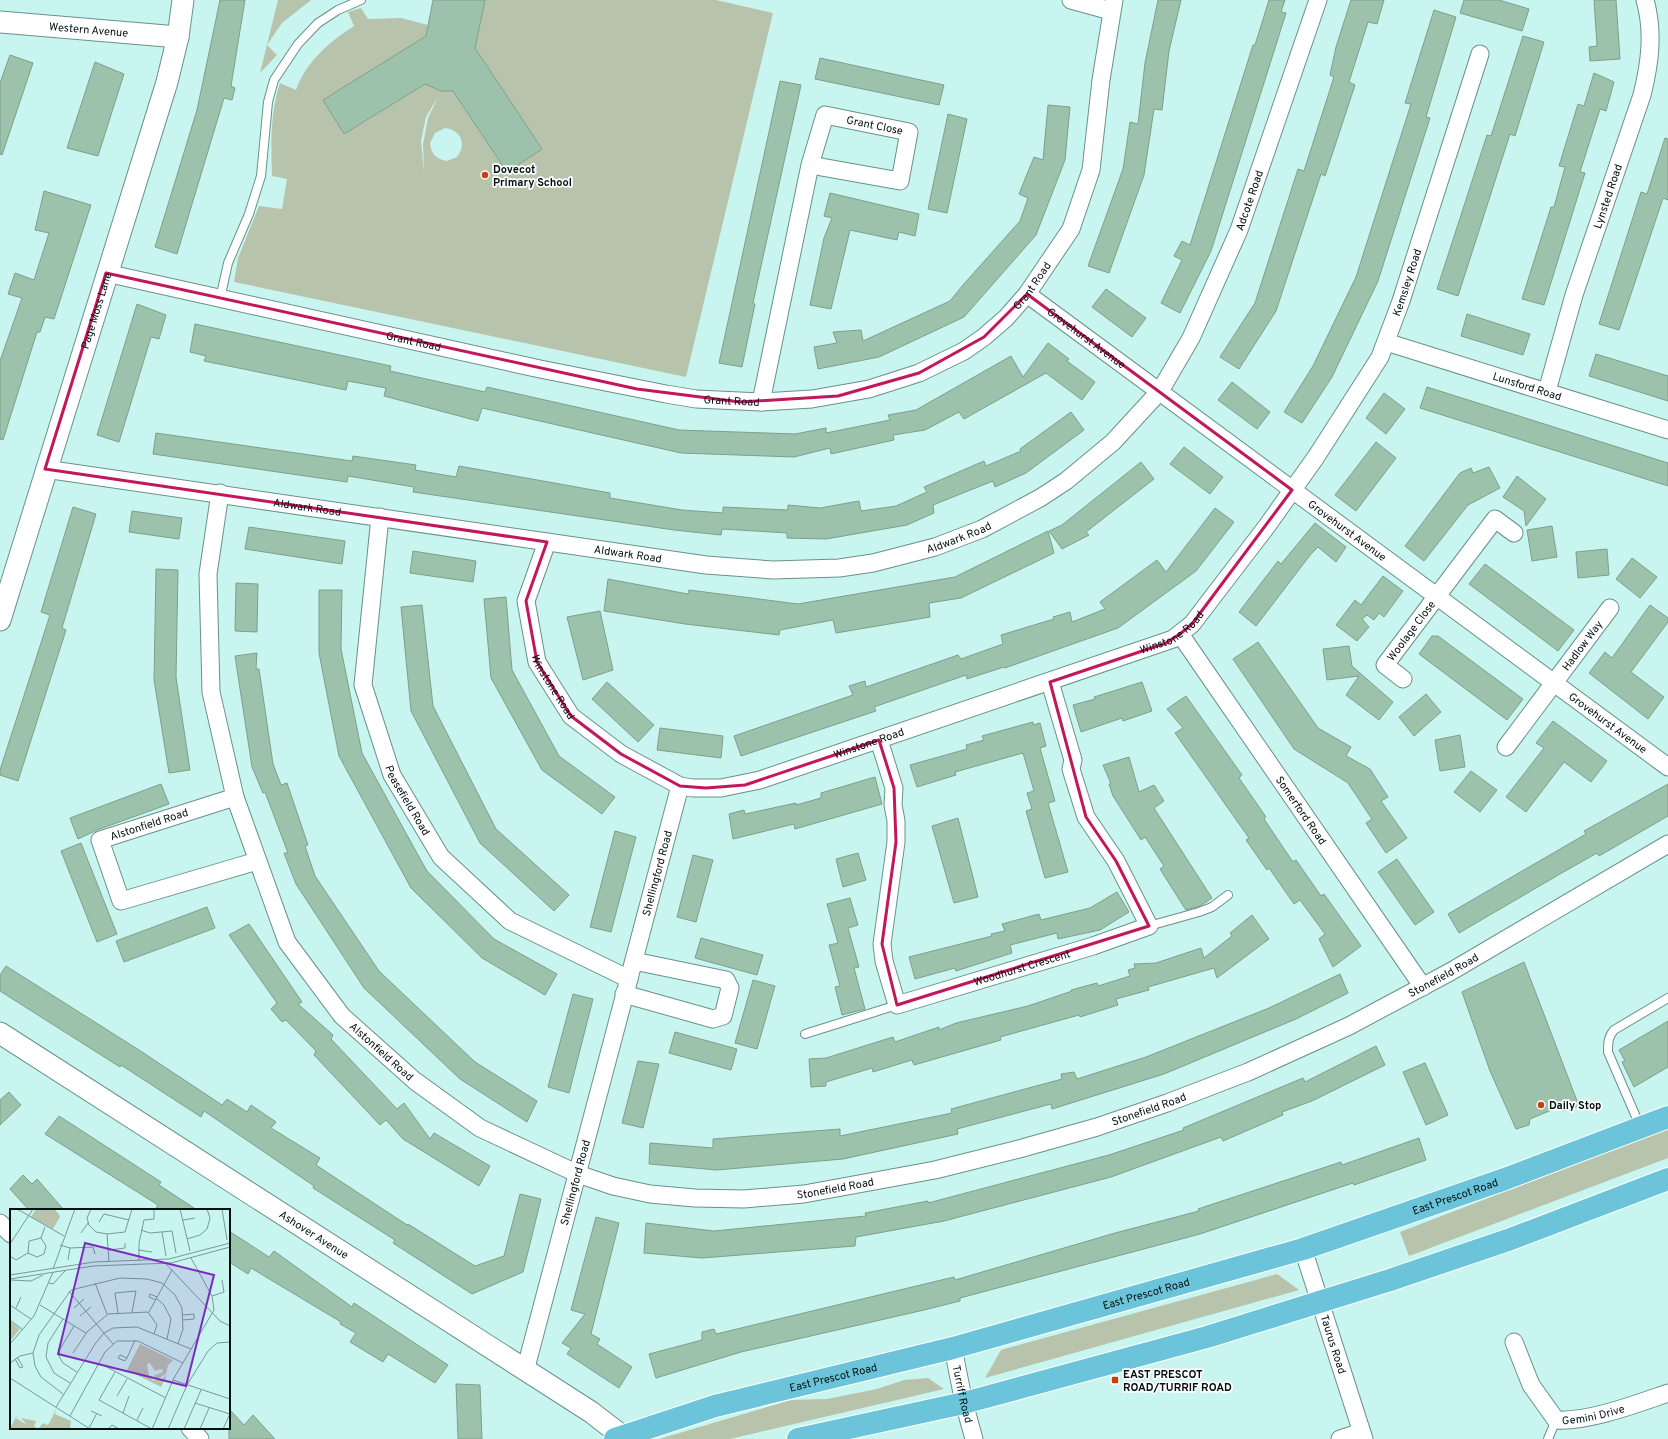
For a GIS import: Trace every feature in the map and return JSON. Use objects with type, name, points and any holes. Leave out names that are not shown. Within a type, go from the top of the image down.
[{"type":"highway","name":"East Prescot Road","points":[[621,1438],[716,1406],[953,1348],[1303,1249],[1505,1179],[1668,1117]]},
{"type":"highway","points":[[798,1439],[964,1403],[1207,1337],[1390,1280],[1501,1242],[1668,1179]]},
{"type":"street","name":"Page Moss Lane","points":[[0,620],[45,469],[167,82],[178,37],[183,0]]},
{"type":"street","points":[[1071,0],[1113,6]]},
{"type":"street","name":"Adcote Road","points":[[1160,391],[1191,338],[1239,230],[1318,0]]},
{"type":"street","name":"Lynsted Road","points":[[1547,391],[1574,295],[1642,95],[1649,66],[1651,36],[1648,10],[1645,0]]},
{"type":"street","name":"Grant Road","points":[[106,273],[637,390],[696,399],[761,402],[838,396],[882,385],[919,374],[964,351],[984,337],[1006,318],[1027,294],[1071,229],[1091,170],[1101,80],[1113,6]]},
{"type":"street","name":"Western Avenue","points":[[0,22],[178,37]]},
{"type":"street","name":"Kemsley Road","points":[[1292,490],[1369,375],[1386,342],[1402,301],[1480,54]]},
{"type":"street","name":"Grant Close","points":[[761,402],[810,165],[825,115],[909,132],[900,181],[810,165]]},
{"type":"street","name":"Grovehurst Avenue","points":[[1027,294],[1668,767]]},
{"type":"street","name":"Lunsford Road","points":[[1386,342],[1668,430]]},
{"type":"street","name":"Aldwark Road","points":[[45,469],[220,493],[706,565],[773,570],[839,568],[906,555],[936,547],[982,529],[1040,498],[1066,481],[1113,442],[1160,391]]},
{"type":"street","name":"Winstone Road","points":[[547,542],[526,601],[537,662],[572,716],[621,754],[680,786],[706,788],[745,785],[1166,643],[1192,624],[1292,490]]},
{"type":"street","name":"Alstonfield Road","points":[[220,493],[208,574],[211,692],[235,797],[287,942],[342,1016],[415,1081],[480,1128],[578,1174]]},
{"type":"street","name":"Peasefield Road","points":[[380,517],[363,685],[392,775],[441,856],[510,921],[626,987]]},
{"type":"street","points":[[1435,596],[1495,519],[1514,533]]},
{"type":"street","name":"Woolage Close","points":[[1403,679],[1385,665],[1435,596]]},
{"type":"street","name":"Hadlow Way","points":[[1506,748],[1610,608]]},
{"type":"street","name":"Somerford Road","points":[[1180,634],[1423,987]]},
{"type":"street","points":[[1050,682],[1073,760],[1071,769],[1086,817],[1116,861],[1149,926]]},
{"type":"street","points":[[879,740],[894,788],[893,805],[896,821],[896,842],[882,944],[884,961],[897,1005]]},
{"type":"street","name":"Shellingford Road","points":[[525,1371],[680,786]]},
{"type":"street","name":"Alstonfield Road","points":[[235,797],[100,840],[121,902],[257,861]]},
{"type":"street","name":"Stonefield Road","points":[[578,1174],[613,1186],[650,1194],[695,1198],[738,1199],[804,1194],[935,1170],[1057,1139],[1167,1103],[1248,1072],[1320,1040],[1423,987],[1668,844]]},
{"type":"street","name":"Woodhurst Crescent","points":[[897,1005],[1093,946],[1149,926]]},
{"type":"street","points":[[626,987],[713,1019],[723,1016],[730,988],[726,980],[634,961]]},
{"type":"street","name":"Ashover Avenue","points":[[0,1033],[591,1412],[621,1438]]},
{"type":"street","points":[[0,1223],[10,1233]]},
{"type":"street","name":"Taurus Road","points":[[1303,1249],[1363,1436]]},
{"type":"street","name":"Gemini Drive","points":[[1514,1342],[1531,1386],[1556,1420],[1565,1420],[1609,1412],[1668,1393]]},
{"type":"street","name":"Turriff Road","points":[[953,1348],[964,1403],[974,1439]]},
{"type":"street","points":[[1340,1439],[1363,1436]]},
{"type":"lane","points":[[220,299],[228,263],[249,214],[261,176],[268,102],[274,80],[298,44],[318,23],[338,10],[361,0]]},
{"type":"lane","points":[[1149,926],[1212,907],[1228,895]]},
{"type":"lane","points":[[1640,1128],[1608,1052],[1609,1036],[1614,1030],[1668,998]]},
{"type":"lane","points":[[805,1034],[897,1005]]},
{"type":"lane","points":[[1548,1439],[1556,1420]]},
{"type":"highlighted area","points":[[106,273],[637,389],[740,402],[838,396],[919,373],[984,337],[1027,294],[1292,490],[1192,624],[1166,643],[1050,682],[1086,817],[1116,861],[1149,926],[897,1005],[882,944],[896,842],[894,788],[879,740],[745,785],[706,788],[680,786],[621,754],[571,716],[537,662],[526,601],[547,542],[45,469]]},
{"type":"green space","points":[[278,0],[311,0],[282,23],[267,45],[277,55],[260,73]]},
{"type":"green space","name":"Dovecot Primary School","points":[[479,0],[716,0],[773,13],[686,377],[234,282],[238,258],[259,206],[282,209],[287,179],[272,176],[271,152],[274,106],[280,83],[296,90],[300,80],[312,61],[336,38],[354,26],[348,12],[361,8],[368,19],[401,18],[428,25],[426,36],[323,100],[344,134],[425,84],[453,91],[507,172],[542,149],[475,48]],"holes":[[[438,97],[428,118],[423,144],[424,173],[421,141],[426,117]],[[445,128],[451,129],[455,132],[461,138],[462,143],[462,147],[457,157],[447,161],[440,159],[433,153],[430,143],[435,133]]]},
{"type":"green space","points":[[1668,1129],[1668,1158],[1409,1256],[1400,1232]]},
{"type":"green space","points":[[1277,1274],[1299,1290],[985,1378],[1001,1350]]},
{"type":"green space","points":[[928,1378],[944,1389],[730,1439],[659,1439],[791,1400],[827,1399],[877,1389],[904,1380]]},
{"type":"building","points":[[220,0],[245,0],[231,86],[235,88],[232,100],[224,98],[177,254],[155,247],[197,110]]},
{"type":"building","points":[[433,0],[485,0],[475,48],[542,149],[507,172],[453,91],[441,91],[425,84],[344,134],[323,100],[426,36]]},
{"type":"building","points":[[1158,0],[1181,0],[1169,51],[1162,110],[1154,109],[1144,175],[1109,273],[1088,266],[1123,169],[1130,122],[1138,124],[1145,63]]},
{"type":"building","points":[[1269,0],[1285,0],[1281,12],[1286,13],[1211,251],[1180,313],[1161,303],[1182,260],[1174,256],[1182,241],[1190,245],[1253,45],[1255,45]]},
{"type":"building","points":[[1351,0],[1384,0],[1377,24],[1368,22],[1349,82],[1355,85],[1325,176],[1321,174],[1276,311],[1239,369],[1220,357],[1255,303],[1298,169],[1304,171],[1334,77],[1330,75],[1336,47]]},
{"type":"building","points":[[1464,0],[1499,0],[1529,9],[1522,31],[1460,13]]},
{"type":"building","points":[[1594,0],[1616,0],[1620,59],[1590,61],[1589,47],[1597,46]]},
{"type":"building","points":[[1434,10],[1456,17],[1426,117],[1430,118],[1378,281],[1332,377],[1302,423],[1284,412],[1313,366],[1356,277],[1411,104],[1405,103]]},
{"type":"building","points":[[1523,36],[1544,42],[1515,136],[1510,134],[1458,296],[1437,289],[1487,135],[1491,136]]},
{"type":"building","points":[[10,55],[33,63],[2,155],[0,154],[0,83]]},
{"type":"building","points":[[820,58],[944,85],[939,105],[815,79]]},
{"type":"building","points":[[95,62],[124,74],[98,156],[67,148]]},
{"type":"building","points":[[1594,73],[1614,82],[1606,111],[1600,109],[1580,172],[1585,173],[1544,305],[1522,299],[1551,207],[1554,207],[1565,167],[1559,166],[1578,104],[1584,106]]},
{"type":"building","points":[[780,81],[801,85],[753,303],[755,304],[742,367],[719,363]]},
{"type":"building","points":[[1048,105],[1070,107],[1065,160],[1036,235],[964,317],[879,357],[818,369],[814,347],[837,343],[833,332],[861,330],[863,341],[950,301],[1020,221],[1028,198],[1019,194],[1034,157],[1043,160]]},
{"type":"building","points":[[948,114],[967,119],[947,213],[928,209]]},
{"type":"building","points":[[1665,138],[1668,139],[1668,200],[1663,198],[1619,330],[1599,324],[1641,192],[1647,194]]},
{"type":"building","points":[[44,191],[91,205],[54,319],[45,317],[40,332],[37,332],[3,440],[0,439],[0,361],[22,298],[8,294],[15,273],[34,280],[49,233],[35,230]]},
{"type":"building","points":[[830,193],[919,214],[915,236],[899,232],[897,240],[850,230],[831,309],[810,305],[824,238],[832,218],[824,216]]},
{"type":"building","points":[[1106,289],[1146,318],[1132,337],[1092,307]]},
{"type":"building","points":[[137,304],[166,315],[159,339],[151,337],[119,442],[97,435]]},
{"type":"building","points":[[1467,314],[1530,334],[1523,355],[1461,336]]},
{"type":"building","points":[[195,324],[391,366],[390,371],[485,392],[487,387],[679,430],[795,434],[826,428],[826,433],[890,420],[888,415],[916,410],[1011,356],[1023,377],[1048,343],[1069,359],[1067,361],[1095,382],[1082,400],[1046,373],[964,419],[959,412],[925,430],[893,435],[894,440],[831,454],[830,448],[794,457],[681,453],[482,408],[478,421],[384,396],[386,388],[348,381],[346,390],[204,361],[206,356],[190,352]]},
{"type":"building","points":[[1596,354],[1668,376],[1668,401],[1589,376]]},
{"type":"building","points":[[1232,382],[1270,412],[1257,429],[1218,400]]},
{"type":"building","points":[[1427,387],[1668,463],[1668,486],[1420,408]]},
{"type":"building","points":[[1384,393],[1405,409],[1386,434],[1366,418]]},
{"type":"building","points":[[1071,412],[1084,430],[1026,473],[995,487],[993,481],[933,505],[934,513],[907,525],[826,539],[787,538],[787,533],[722,529],[721,535],[674,530],[413,492],[414,487],[348,476],[347,482],[153,454],[156,433],[352,461],[353,456],[416,465],[415,470],[456,477],[459,466],[610,493],[610,498],[682,510],[723,513],[723,507],[788,510],[788,505],[820,508],[859,501],[861,511],[896,506],[927,492],[924,487],[984,461],[986,466],[1021,451],[1020,449]]},
{"type":"building","points":[[1376,442],[1396,458],[1356,511],[1335,495]]},
{"type":"building","points":[[1184,447],[1223,477],[1210,494],[1170,464]]},
{"type":"building","points":[[1141,462],[1154,479],[1086,532],[1089,535],[1062,549],[1049,531],[1062,525]]},
{"type":"building","points":[[1489,467],[1500,488],[1468,505],[1424,561],[1405,546],[1460,473],[1471,468],[1473,473]]},
{"type":"building","points":[[1517,476],[1546,499],[1526,526],[1524,511],[1503,497]]},
{"type":"building","points":[[73,507],[96,514],[62,628],[66,630],[18,781],[0,775],[0,770],[50,615],[41,612]]},
{"type":"building","points":[[1215,508],[1234,522],[1196,571],[1118,628],[1005,668],[1004,667],[967,679],[966,675],[874,707],[876,711],[741,756],[734,736],[853,695],[849,686],[865,681],[866,687],[958,655],[961,659],[1003,644],[1001,635],[1054,619],[1053,617],[1070,612],[1072,622],[1105,609],[1100,602],[1157,560],[1166,572]]},
{"type":"building","points":[[132,511],[182,518],[179,539],[129,532]]},
{"type":"building","points":[[1315,523],[1346,547],[1336,562],[1318,547],[1256,626],[1239,612],[1278,561],[1281,564]]},
{"type":"building","points":[[1552,526],[1557,557],[1532,561],[1527,530]]},
{"type":"building","points":[[249,527],[345,541],[342,564],[245,549]]},
{"type":"building","points":[[1048,531],[1054,553],[961,598],[929,603],[930,617],[836,633],[833,620],[780,630],[779,635],[685,624],[604,611],[608,579],[688,594],[689,590],[798,604],[955,577]]},
{"type":"building","points":[[1607,549],[1609,575],[1578,578],[1576,552]]},
{"type":"building","points":[[413,551],[476,561],[473,582],[410,573]]},
{"type":"building","points":[[1632,558],[1657,577],[1640,598],[1616,579]]},
{"type":"building","points":[[1485,564],[1574,630],[1558,651],[1469,584]]},
{"type":"building","points":[[156,569],[178,570],[176,677],[190,770],[169,773],[154,680]]},
{"type":"building","points":[[1383,576],[1403,591],[1384,617],[1379,613],[1374,620],[1367,615],[1362,619],[1369,627],[1357,641],[1336,625],[1355,600],[1361,605]]},
{"type":"building","points":[[236,583],[258,584],[257,632],[235,631]]},
{"type":"building","points":[[319,590],[342,590],[341,649],[362,753],[418,855],[427,871],[494,939],[557,974],[545,995],[482,958],[411,888],[339,756],[319,653]]},
{"type":"building","points":[[506,597],[512,670],[559,756],[615,797],[602,814],[542,770],[491,678],[484,599]]},
{"type":"building","points":[[422,605],[433,706],[496,829],[569,895],[554,911],[480,843],[411,711],[401,607]]},
{"type":"building","points":[[1650,605],[1668,618],[1668,622],[1631,672],[1664,697],[1648,719],[1589,673],[1605,652],[1612,658]]},
{"type":"building","points":[[600,611],[613,670],[583,680],[567,617]]},
{"type":"building","points":[[1432,636],[1438,636],[1523,699],[1507,720],[1419,654]]},
{"type":"building","points":[[1258,642],[1318,728],[1351,747],[1346,756],[1370,769],[1388,797],[1381,801],[1407,838],[1386,853],[1366,823],[1372,819],[1348,783],[1294,749],[1233,659]]},
{"type":"building","points":[[1349,646],[1352,666],[1393,702],[1379,720],[1346,695],[1359,676],[1327,680],[1323,649]]},
{"type":"building","points":[[257,653],[256,669],[259,669],[273,764],[281,785],[287,783],[308,845],[305,846],[315,876],[379,971],[475,1062],[537,1101],[527,1122],[460,1079],[364,988],[296,884],[284,853],[288,853],[265,792],[263,793],[252,767],[235,656]]},
{"type":"building","points":[[607,682],[654,725],[638,742],[592,699]]},
{"type":"building","points":[[1142,682],[1152,711],[1123,721],[1122,718],[1081,732],[1073,705],[1095,699],[1094,697]]},
{"type":"building","points":[[1426,694],[1441,712],[1414,736],[1399,717]]},
{"type":"building","points":[[1186,696],[1242,775],[1239,778],[1266,817],[1264,819],[1293,862],[1296,860],[1321,896],[1324,894],[1361,946],[1333,967],[1319,939],[1325,934],[1300,900],[1294,904],[1269,868],[1267,870],[1246,840],[1249,838],[1175,733],[1183,728],[1167,709]]},
{"type":"building","points":[[1553,721],[1607,761],[1591,782],[1564,762],[1526,812],[1506,797],[1544,748],[1536,743]]},
{"type":"building","points":[[1033,722],[1033,725],[1040,723],[1046,746],[1040,748],[1055,801],[1048,803],[1068,872],[1045,878],[1026,811],[1032,809],[1027,793],[1034,791],[1023,753],[955,772],[956,775],[917,787],[910,765],[967,749],[966,745],[984,740],[982,736]]},
{"type":"building","points":[[660,728],[723,736],[721,758],[657,750]]},
{"type":"building","points":[[1460,735],[1465,767],[1440,771],[1435,740]]},
{"type":"building","points":[[1129,757],[1139,792],[1154,785],[1164,801],[1154,808],[1212,898],[1200,906],[1186,910],[1160,869],[1164,866],[1145,837],[1141,840],[1113,796],[1109,784],[1111,784],[1103,765]]},
{"type":"building","points":[[1471,771],[1497,790],[1480,812],[1454,792]]},
{"type":"building","points":[[875,777],[882,804],[795,829],[794,824],[733,839],[729,814],[744,810],[745,814],[796,803],[796,805],[821,798],[821,793]]},
{"type":"building","points":[[161,784],[169,804],[97,830],[78,839],[70,818]]},
{"type":"building","points":[[1668,784],[1668,816],[1599,856],[1597,853],[1459,933],[1448,914],[1586,834],[1584,831]]},
{"type":"building","points":[[958,818],[978,897],[954,903],[932,826]]},
{"type":"building","points":[[615,831],[636,837],[611,932],[590,927]]},
{"type":"building","points":[[81,843],[117,934],[97,942],[61,851]]},
{"type":"building","points":[[858,853],[866,880],[843,887],[836,859]]},
{"type":"building","points":[[693,855],[713,860],[696,922],[677,917]]},
{"type":"building","points":[[1397,859],[1434,912],[1415,925],[1378,872]]},
{"type":"building","points":[[1117,892],[1129,912],[1100,930],[1058,939],[1057,933],[1010,945],[1012,953],[956,971],[955,968],[915,979],[909,957],[992,936],[991,934],[1005,931],[1002,924],[1039,914],[1041,920],[1090,908]]},
{"type":"building","points":[[850,898],[858,925],[848,928],[859,967],[854,968],[865,1009],[842,1015],[835,987],[840,986],[829,945],[838,943],[827,904]]},
{"type":"building","points":[[207,907],[215,928],[124,962],[116,941]]},
{"type":"building","points":[[1252,915],[1269,939],[1217,978],[1214,968],[1148,987],[1149,990],[1116,999],[1118,1005],[1080,1017],[1079,1015],[1000,1037],[1001,1040],[914,1065],[912,1060],[873,1072],[872,1068],[826,1082],[826,1086],[811,1087],[809,1059],[826,1058],[893,1037],[895,1042],[939,1027],[939,1030],[956,1023],[1028,1006],[1072,991],[1071,990],[1097,983],[1098,986],[1130,976],[1128,970],[1135,968],[1134,964],[1156,963],[1201,948],[1204,958],[1232,936],[1230,933]]},
{"type":"building","points":[[249,924],[302,1002],[298,1004],[333,1035],[331,1039],[397,1109],[404,1103],[430,1139],[434,1133],[490,1166],[479,1186],[403,1139],[386,1120],[380,1125],[314,1055],[316,1051],[286,1020],[282,1022],[271,1009],[277,1003],[229,935]]},
{"type":"building","points":[[701,938],[763,955],[757,975],[695,958]]},
{"type":"building","points":[[1524,962],[1579,1106],[1564,1111],[1559,1107],[1530,1119],[1529,1125],[1516,1129],[1490,1071],[1462,992]]},
{"type":"building","points":[[6,966],[136,1048],[222,1105],[227,1099],[247,1112],[251,1105],[276,1122],[271,1128],[320,1158],[316,1165],[407,1225],[408,1224],[475,1266],[504,1256],[520,1194],[541,1199],[523,1272],[472,1294],[393,1243],[395,1240],[313,1188],[314,1186],[204,1111],[201,1117],[121,1065],[120,1067],[0,991],[0,975]]},
{"type":"building","points":[[1340,974],[1348,993],[1296,1019],[1164,1074],[1052,1109],[1051,1104],[957,1129],[958,1134],[843,1159],[717,1170],[649,1164],[650,1143],[713,1148],[713,1139],[840,1129],[840,1136],[952,1113],[951,1109],[1062,1079],[1061,1074],[1074,1072],[1077,1079],[1146,1057],[1269,1008]]},
{"type":"building","points":[[753,980],[775,986],[757,1049],[735,1043]]},
{"type":"building","points":[[573,994],[593,999],[569,1093],[548,1087]]},
{"type":"building","points":[[1668,1021],[1668,1067],[1634,1087],[1622,1062],[1625,1061],[1619,1050]]},
{"type":"building","points":[[675,1032],[737,1049],[731,1070],[669,1053]]},
{"type":"building","points":[[1376,1046],[1385,1065],[1312,1101],[1282,1112],[1283,1115],[1223,1141],[1221,1137],[1111,1177],[944,1221],[856,1237],[855,1246],[702,1258],[644,1253],[646,1223],[714,1231],[866,1216],[865,1213],[928,1201],[928,1203],[1109,1155],[1184,1130],[1183,1128],[1303,1078],[1305,1082]]},
{"type":"building","points":[[638,1061],[659,1064],[643,1128],[622,1123]]},
{"type":"building","points":[[1425,1063],[1448,1115],[1426,1125],[1403,1072]]},
{"type":"building","points":[[9,1092],[21,1105],[0,1125],[0,1100]]},
{"type":"building","points":[[59,1116],[161,1182],[159,1185],[195,1209],[156,1209],[158,1205],[45,1134]]},
{"type":"building","points":[[1419,1138],[1426,1160],[1354,1185],[1353,1183],[1200,1234],[960,1298],[960,1301],[741,1352],[656,1378],[649,1354],[702,1340],[702,1332],[714,1329],[716,1334],[954,1277],[955,1280],[1115,1233],[1199,1211],[1198,1209],[1216,1203],[1341,1162],[1342,1165]]},
{"type":"building","points":[[23,1175],[32,1184],[37,1179],[63,1209],[28,1209],[10,1189]]},
{"type":"building","points":[[596,1217],[619,1223],[591,1334],[600,1339],[597,1344],[632,1367],[619,1388],[567,1354],[571,1348],[562,1343],[585,1314],[571,1310]]},
{"type":"building","points":[[230,1232],[269,1257],[274,1251],[352,1307],[354,1303],[448,1365],[435,1383],[388,1354],[383,1362],[350,1342],[356,1333],[340,1324],[341,1322],[251,1268],[248,1274],[230,1263]]},
{"type":"building","points":[[456,1384],[480,1385],[482,1439],[458,1439]]},
{"type":"building","points":[[230,1410],[244,1425],[253,1415],[275,1439],[229,1439]]},
{"type":"place","name":"Dovecot Primary School","points":[[485,175]]},
{"type":"place","name":"Daily Stop","points":[[1541,1105]]},
{"type":"place","name":"EAST PRESCOT ROAD/TURRIF ROAD","points":[[1115,1380]]}]
